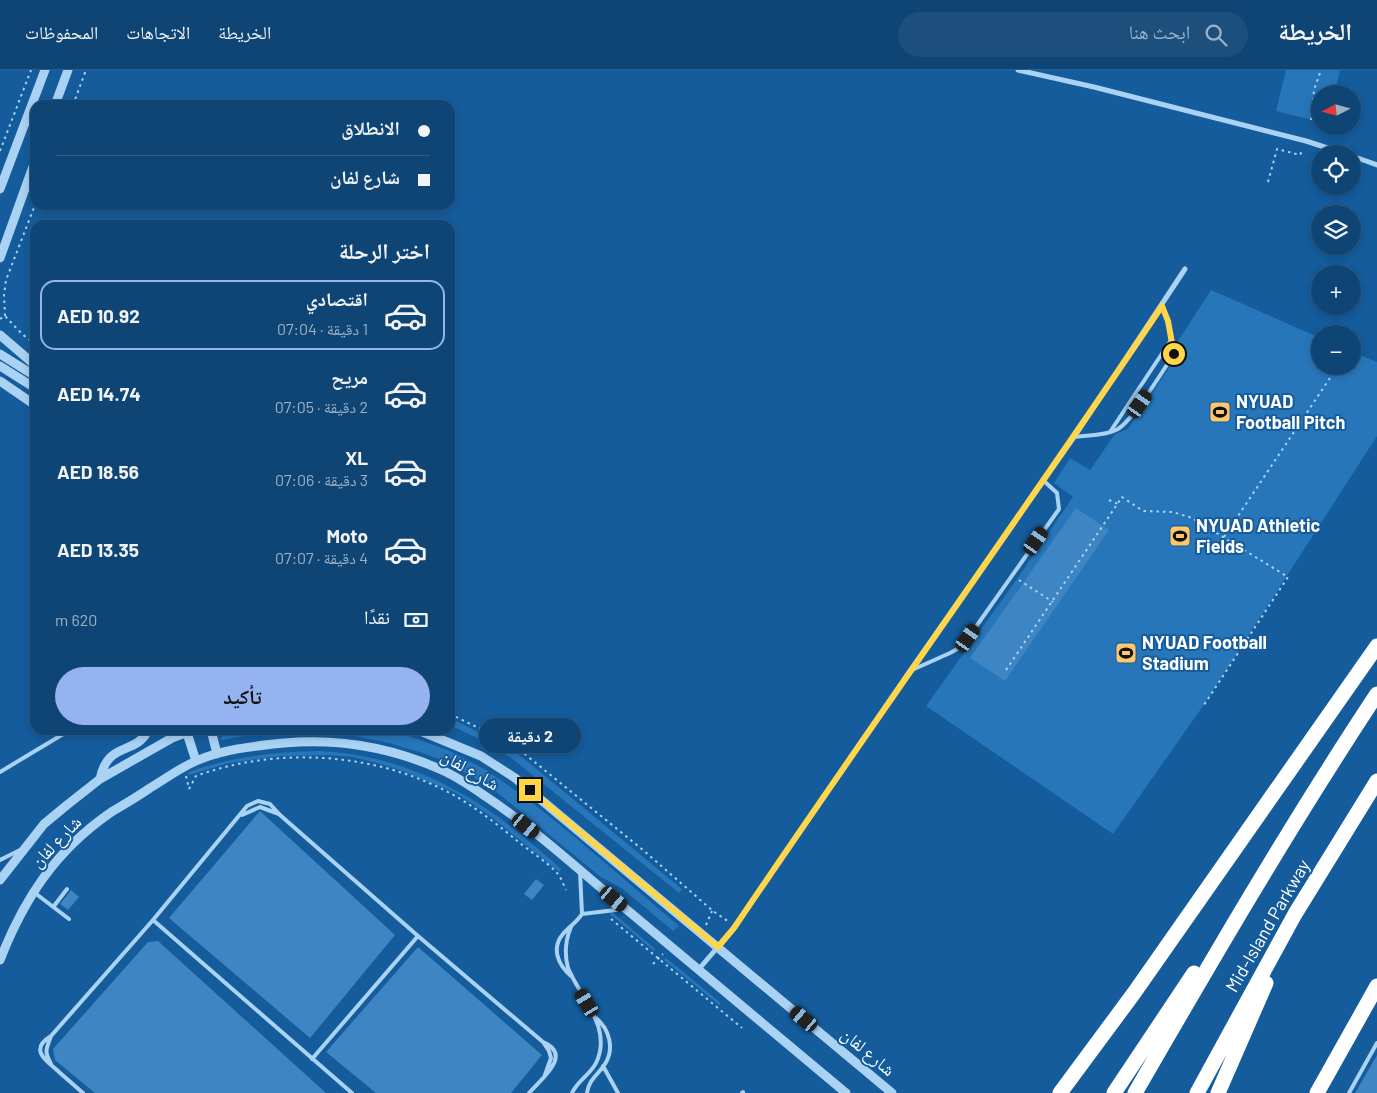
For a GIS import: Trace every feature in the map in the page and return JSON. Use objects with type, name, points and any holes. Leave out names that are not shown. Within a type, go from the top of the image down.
[{"type":"highway","points":[[1060,1093],[1139,986],[1377,646]]},
{"type":"highway","name":"Mid-Island Parkway","points":[[1243,908],[1323,776],[1377,694]]},
{"type":"highway","name":"Mid-Island Parkway","points":[[1197,1093],[1295,914],[1377,782]]},
{"type":"highway","points":[[1114,1093],[1190,979],[1243,908]]},
{"type":"highway","points":[[1135,1093],[1243,908]]},
{"type":"highway","points":[[1218,1093],[1295,914]]},
{"type":"highway","points":[[1317,1093],[1377,986]]},
{"type":"street","points":[[34,100],[45,70]]},
{"type":"street","points":[[57,100],[68,70]]},
{"type":"street","points":[[1018,70],[1094,87],[1318,145]]},
{"type":"street","points":[[0,189],[30,110]]},
{"type":"street","points":[[1361,159],[1377,165]]},
{"type":"street","points":[[0,258],[30,175]]},
{"type":"street","points":[[699,969],[734,928],[910,671],[1044,480],[1162,306],[1184,269]]},
{"type":"street","points":[[0,335],[30,361]]},
{"type":"street","points":[[0,354],[30,373]]},
{"type":"street","points":[[0,366],[30,385]]},
{"type":"street","points":[[0,381],[30,402]]},
{"type":"street","points":[[100,780],[102,768],[109,758],[140,741],[144,735]]},
{"type":"street","name":"شارع لفان","points":[[0,880],[44,824],[100,780],[179,735]]},
{"type":"street","points":[[190,735],[196,761]]},
{"type":"street","points":[[212,735],[217,754]]},
{"type":"street","name":"شارع لفان","points":[[430,735],[481,756],[515,778],[892,1093]]},
{"type":"street","name":"شارع لفان","points":[[0,960],[33,892],[52,864],[74,842],[108,814],[177,771],[196,761],[217,754],[273,744],[324,741],[371,747],[418,760],[446,772],[501,807],[699,969],[846,1093]]},
{"type":"lane","points":[[1074,436],[1110,432],[1125,424],[1174,354],[1168,321],[1162,306]]},
{"type":"lane","points":[[1110,432],[1171,340]]},
{"type":"lane","points":[[910,671],[959,648],[1059,509],[1057,493],[1044,480]]},
{"type":"lane","points":[[0,772],[62,735]]},
{"type":"lane","points":[[84,1093],[53,1066],[46,1053],[51,1036],[242,815],[260,807],[280,815],[543,1042],[551,1058],[545,1075],[529,1093]]},
{"type":"lane","points":[[0,860],[24,848]]},
{"type":"lane","points":[[572,977],[560,963],[556,952],[562,935],[582,914],[579,870]]},
{"type":"lane","points":[[54,906],[67,889]]},
{"type":"lane","points":[[33,892],[69,919]]},
{"type":"lane","points":[[582,914],[626,909]]},
{"type":"lane","points":[[153,920],[352,1093]]},
{"type":"lane","points":[[571,927],[565,952],[568,968],[595,1016],[606,1030],[610,1042],[609,1054],[604,1066],[590,1080],[587,1093]]},
{"type":"lane","points":[[312,1058],[418,936]]},
{"type":"lane","points":[[572,1093],[577,1084],[596,1063],[601,1048],[600,1032],[595,1016]]},
{"type":"lane","points":[[1349,1093],[1377,1042]]},
{"type":"lane","points":[[604,1066],[618,1093]]},
{"type":"lane","points":[[586,1076],[590,1080]]},
{"type":"path","points":[[0,151],[31,70]]},
{"type":"path","points":[[75,100],[86,70]]},
{"type":"path","points":[[1316,85],[1322,70]]},
{"type":"path","points":[[1268,182],[1277,149],[1300,155],[1303,149]]},
{"type":"path","points":[[30,340],[6,316],[4,295],[6,280],[33,210]]},
{"type":"path","points":[[0,319],[6,316]]},
{"type":"path","points":[[1224,538],[1332,375]]},
{"type":"path","points":[[1006,670],[1122,497],[1143,511],[1167,511],[1187,515],[1288,577],[1204,705]]},
{"type":"path","points":[[1109,500],[1118,504]]},
{"type":"path","points":[[1017,579],[1053,602]]},
{"type":"path","points":[[455,716],[521,751],[643,850],[712,911],[731,923]]},
{"type":"path","points":[[186,776],[189,789],[196,776],[239,764],[268,760],[316,758],[362,763],[388,769],[414,777],[444,790],[478,810],[557,873],[566,890]]},
{"type":"path","points":[[706,925],[712,911]]},
{"type":"path","points":[[607,916],[742,1028]]},
{"type":"path","points":[[653,964],[663,954]]},
{"type":"shaded area","points":[[1286,70],[1340,70],[1336,85],[1311,85],[1311,120],[1276,111]]},
{"type":"shaded area","name":"NYUAD Athletic Fields","points":[[1211,290],[1311,334],[1311,375],[1361,375],[1361,355],[1377,362],[1377,436],[1203,706],[1113,834],[926,706],[1073,497],[1054,483],[1070,458],[1090,470],[1115,434],[1128,429],[1179,353],[1178,341]]},
{"type":"shaded area","points":[[455,720],[522,757],[682,889],[679,893],[510,757],[455,727]]},
{"type":"shaded area","points":[[249,735],[223,740],[219,739],[223,736]]},
{"type":"shaded area","points":[[350,735],[406,735],[450,751],[486,770],[525,797],[576,838],[679,926],[673,931],[623,889],[601,877],[499,794],[480,781],[444,761],[389,743]]},
{"type":"shaded area","points":[[317,751],[368,757],[417,772],[440,782],[463,794],[505,822],[561,869],[559,872],[490,816],[456,793],[400,770],[377,763],[353,757],[328,755],[280,756],[229,763],[189,775],[189,772],[236,759],[268,754]]},
{"type":"shaded area","points":[[612,912],[655,949],[654,951],[610,914]]},
{"type":"shaded area","points":[[666,958],[721,1003],[719,1005],[664,960]]},
{"type":"building","points":[[1076,508],[1109,530],[1005,681],[970,658]]},
{"type":"building","points":[[260,811],[395,935],[310,1038],[169,918]]},
{"type":"building","points":[[536,879],[544,885],[532,900],[524,894]]},
{"type":"building","points":[[71,890],[79,897],[68,910],[60,904]]},
{"type":"building","points":[[158,941],[326,1093],[95,1093],[55,1060],[53,1049],[148,942]]},
{"type":"building","points":[[418,947],[542,1055],[511,1093],[376,1093],[326,1052]]},
{"type":"building","points":[[1377,1055],[1377,1093],[1355,1093]]},
{"type":"place","name":"NYUAD Football Pitch","points":[[1220,412]]},
{"type":"place","name":"NYUAD Athletic Fields","points":[[1180,536]]},
{"type":"place","name":"NYUAD Football Stadium","points":[[1126,653]]},
{"type":"route","points":[[530,790],[718,947],[734,928],[1162,306],[1168,321],[1174,354]]}]
